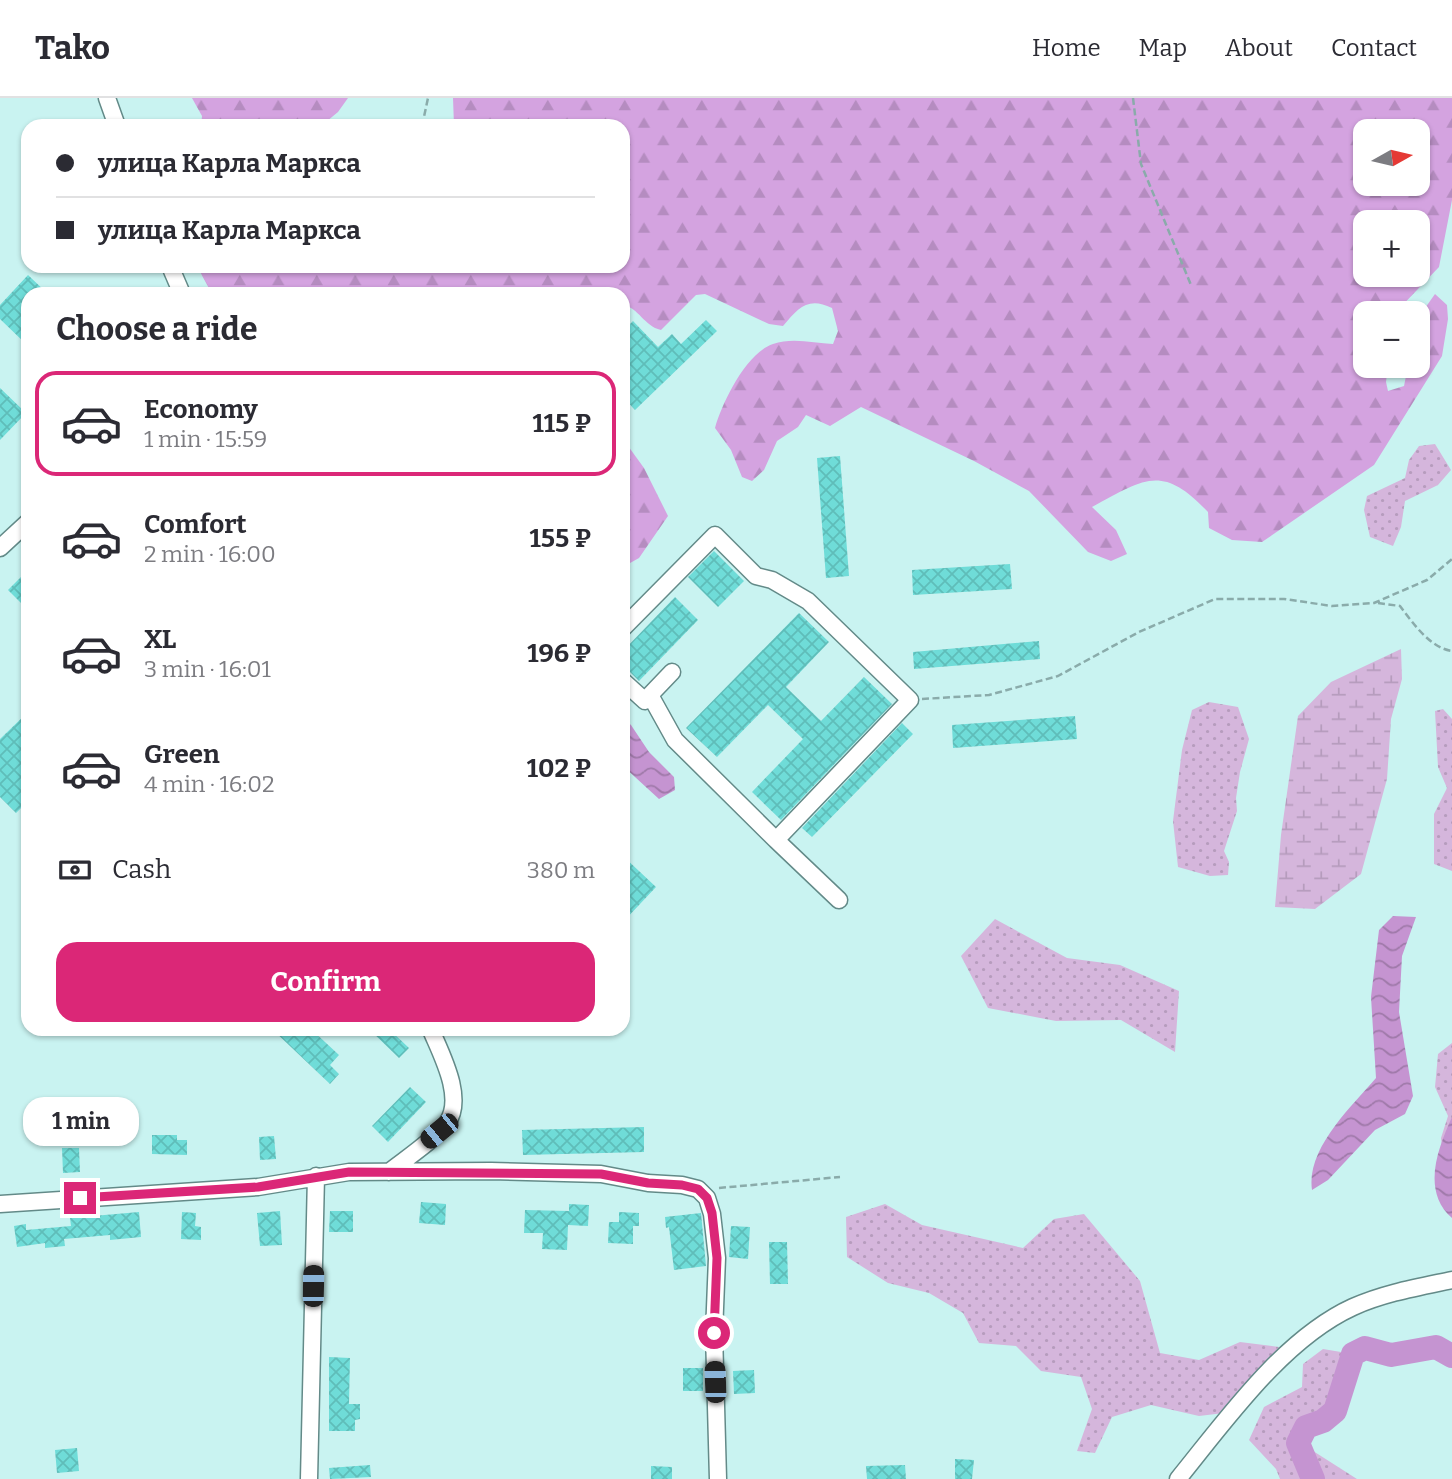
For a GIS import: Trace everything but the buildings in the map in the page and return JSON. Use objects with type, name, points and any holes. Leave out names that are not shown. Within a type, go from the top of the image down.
[{"type":"street","points":[[107,98],[114,119]]},
{"type":"street","points":[[0,548],[21,528]]},
{"type":"street","points":[[630,621],[715,535],[756,576],[772,580],[808,601],[909,700],[776,839]]},
{"type":"street","points":[[630,687],[645,701],[671,672]]},
{"type":"street","points":[[650,695],[675,740],[839,900]]},
{"type":"street","points":[[389,1172],[448,1123],[452,1112],[453,1097],[449,1072],[431,1036]]},
{"type":"street","points":[[0,1204],[258,1187],[349,1172],[491,1171],[601,1174],[698,1189],[707,1198],[712,1213],[717,1258],[714,1333],[718,1479]]},
{"type":"street","points":[[309,1479],[316,1176]]},
{"type":"street","points":[[1178,1479],[1280,1359],[1311,1333],[1353,1307],[1449,1281]]},
{"type":"path","points":[[424,119],[428,98]]},
{"type":"path","points":[[1133,98],[1141,164],[1191,285]]},
{"type":"path","points":[[1374,603],[1427,580],[1452,559]]},
{"type":"path","points":[[909,700],[989,695],[1058,676],[1139,632],[1215,599],[1284,599],[1332,606],[1374,603],[1400,606],[1420,631],[1444,650],[1452,651]]},
{"type":"path","points":[[698,1189],[839,1177]]},
{"type":"green space","points":[[192,98],[348,98],[330,119],[202,119]]},
{"type":"green space","points":[[453,98],[1452,98],[1452,200],[1439,267],[1430,276],[1430,210],[1353,210],[1353,287],[1420,287],[1406,301],[1353,301],[1353,378],[1386,378],[1388,391],[1404,386],[1406,378],[1428,378],[1374,465],[1262,542],[1232,540],[1209,528],[1208,512],[1192,497],[1178,487],[1152,481],[1139,483],[1092,507],[1116,530],[1127,554],[1111,561],[1088,552],[1029,491],[974,461],[861,407],[830,426],[806,415],[798,427],[777,441],[764,470],[752,481],[742,477],[731,450],[715,428],[736,380],[754,357],[773,344],[803,341],[833,344],[838,331],[832,308],[816,303],[804,306],[783,326],[769,324],[705,294],[696,295],[661,330],[650,325],[630,308],[630,287],[208,287],[201,273],[630,273],[630,119],[454,119]]},
{"type":"green space","points":[[1435,294],[1447,305],[1448,319],[1442,356],[1430,375],[1430,301]]},
{"type":"green space","points":[[1435,444],[1451,470],[1438,485],[1405,501],[1401,527],[1393,546],[1370,537],[1364,510],[1367,496],[1405,478],[1409,460],[1419,446]]},
{"type":"green space","points":[[630,449],[644,468],[668,516],[639,558],[630,563]]},
{"type":"green space","points":[[1401,649],[1402,679],[1391,719],[1387,779],[1361,874],[1315,909],[1275,907],[1281,835],[1298,716],[1331,682]]},
{"type":"green space","points":[[1209,702],[1238,707],[1249,739],[1240,772],[1237,811],[1224,851],[1229,862],[1228,875],[1210,876],[1178,867],[1173,821],[1182,750],[1192,710]]},
{"type":"green space","points":[[1443,709],[1452,719],[1452,871],[1434,864],[1434,814],[1447,788],[1438,767],[1435,711]]},
{"type":"green space","points":[[995,919],[1067,958],[1120,965],[1179,991],[1175,1052],[1121,1020],[1056,1021],[988,1008],[961,956]]},
{"type":"green space","points":[[1452,1043],[1452,1142],[1443,1156],[1441,1138],[1448,1116],[1435,1087],[1438,1054]]},
{"type":"green space","points":[[885,1204],[922,1225],[1023,1248],[1054,1219],[1084,1214],[1140,1281],[1160,1353],[1199,1360],[1240,1342],[1279,1347],[1224,1413],[1199,1416],[1151,1405],[1112,1417],[1095,1453],[1077,1451],[1092,1409],[1081,1377],[1041,1371],[1016,1346],[979,1343],[963,1313],[929,1293],[888,1283],[847,1257],[846,1217]]},
{"type":"green space","points":[[1323,1349],[1353,1354],[1335,1411],[1323,1421],[1306,1427],[1299,1442],[1357,1479],[1280,1479],[1276,1469],[1249,1440],[1264,1407],[1302,1387],[1303,1364]]},
{"type":"water","points":[[630,724],[649,752],[674,777],[675,790],[659,799],[630,772]]},
{"type":"water","points":[[1393,916],[1416,917],[1402,956],[1399,1012],[1413,1096],[1405,1114],[1375,1130],[1328,1180],[1312,1190],[1312,1175],[1323,1144],[1343,1115],[1376,1078],[1371,997],[1379,930]]},
{"type":"water","points":[[1452,1117],[1452,1218],[1437,1195],[1435,1169]]},
{"type":"waterway","points":[[1313,1479],[1298,1443],[1306,1427],[1323,1421],[1335,1411],[1353,1354],[1365,1348],[1391,1355],[1436,1347],[1452,1356]]},
{"type":"route","points":[[80,1198],[258,1187],[349,1172],[491,1171],[601,1174],[648,1183],[682,1185],[698,1189],[707,1198],[712,1213],[718,1280],[714,1333]]}]
